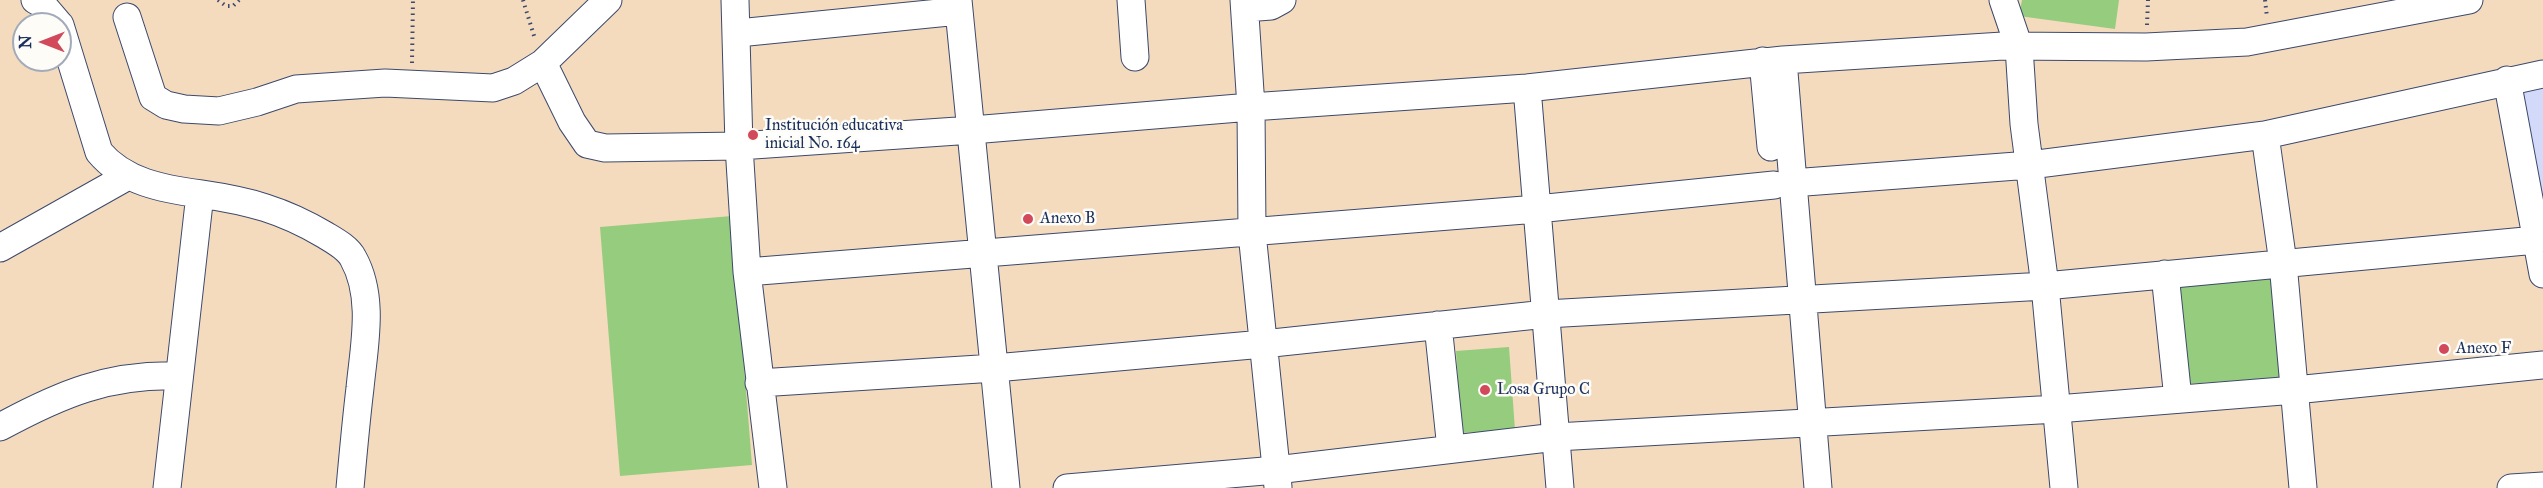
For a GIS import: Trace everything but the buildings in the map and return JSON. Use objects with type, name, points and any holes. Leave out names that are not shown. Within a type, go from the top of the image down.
[{"type":"street","points":[[35,0],[49,12]]},
{"type":"street","points":[[127,17],[153,97],[166,105],[184,109],[219,111],[296,89],[385,83],[494,88],[514,81],[543,63],[608,0]]},
{"type":"street","points":[[735,0],[747,272],[773,488]]},
{"type":"street","points":[[1131,0],[1135,57]]},
{"type":"street","points":[[1277,479],[1252,233],[1251,107],[1245,4],[1271,6],[1282,0]]},
{"type":"street","points":[[2003,0],[2019,47],[2064,488]]},
{"type":"street","points":[[543,63],[572,122],[587,144],[604,148],[740,147],[1527,88],[1773,61],[2019,47],[2146,47],[2247,42],[2469,0]]},
{"type":"street","points":[[738,33],[959,6],[972,130],[981,252],[1006,488]]},
{"type":"street","points":[[1773,61],[1804,422],[1818,488]]},
{"type":"street","points":[[72,63],[99,152],[111,166],[128,176],[175,191],[243,200],[295,217],[339,243],[352,256],[361,276],[366,321],[350,488]]},
{"type":"street","points":[[747,272],[981,252],[1252,233],[1537,209],[1783,184],[2030,165],[2265,135],[2507,80],[2543,74]]},
{"type":"street","points":[[2507,80],[2543,274]]},
{"type":"street","points":[[1527,88],[1560,488]]},
{"type":"street","points":[[2265,135],[2283,263],[2303,488]]},
{"type":"street","points":[[0,248],[128,176]]},
{"type":"street","points":[[168,488],[200,194]]},
{"type":"street","points":[[759,383],[995,368],[1263,344],[1546,314],[2045,286],[2536,240]]},
{"type":"street","points":[[2165,274],[2178,399]]},
{"type":"street","points":[[1438,325],[1451,449]]},
{"type":"street","points":[[1067,488],[1277,479],[1451,449],[1556,437],[2056,409],[2295,390],[2543,365]]},
{"type":"street","points":[[0,427],[46,402],[98,383],[146,375],[179,376]]},
{"type":"street","points":[[1800,488],[1804,422]]},
{"type":"street","points":[[2511,488],[2543,486]]},
{"type":"path","points":[[218,0],[226,6],[234,6],[238,0]]},
{"type":"path","points":[[411,84],[413,0]]},
{"type":"path","points":[[523,0],[543,63]]},
{"type":"shaded area","points":[[2543,84],[2543,236],[2518,97],[2525,86]]},
{"type":"green space","points":[[2022,0],[2119,0],[2115,29],[2019,16]]},
{"type":"green space","points":[[732,216],[752,465],[620,476],[600,227]]},
{"type":"green space","points":[[2275,275],[2284,377],[2187,384],[2179,282]]},
{"type":"green space","name":"Losa Grupo C","points":[[1509,347],[1515,430],[1461,433],[1456,351]]},
{"type":"place","name":"Institución educativa inicial No. 164","points":[[753,135]]},
{"type":"place","name":"Anexo B","points":[[1028,219]]},
{"type":"place","name":"Anexo F","points":[[2444,349]]},
{"type":"place","name":"Losa Grupo C","points":[[1485,390]]}]
